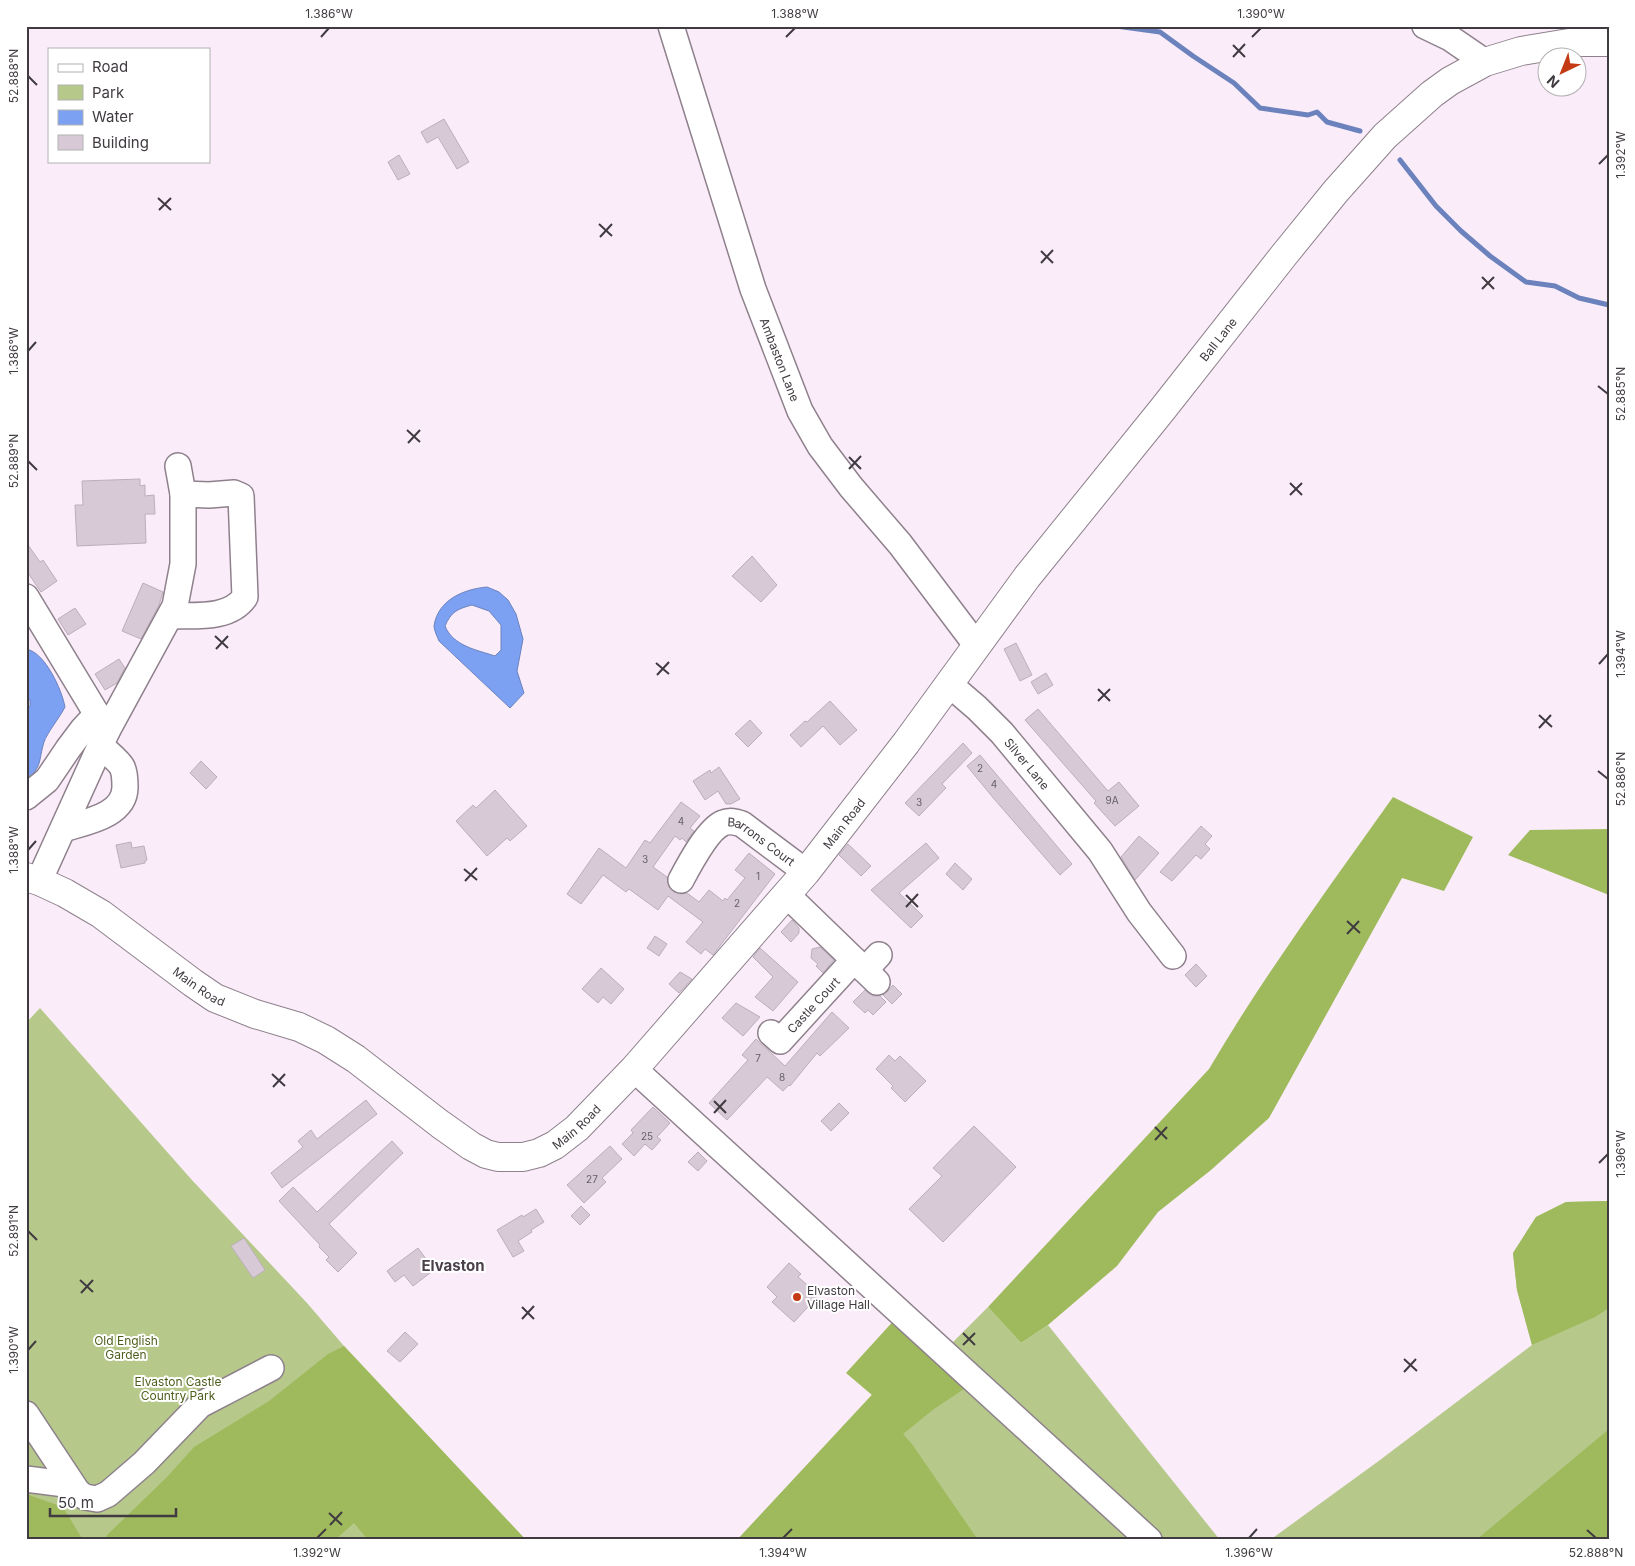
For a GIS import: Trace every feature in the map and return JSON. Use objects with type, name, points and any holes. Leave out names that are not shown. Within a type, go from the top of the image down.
[{"type":"main road","name":"Ball Lane","points":[[978,646],[1027,577],[1336,191],[1385,136],[1411,111],[1450,81],[1485,62],[1521,51],[1576,42],[1609,42]]},
{"type":"main road","name":"Main Road","points":[[33,879],[101,914],[215,998],[248,1011],[299,1027],[341,1049],[471,1146],[486,1154],[498,1157],[523,1157],[539,1153],[555,1145],[577,1128],[634,1068],[806,872],[978,646]]},
{"type":"street","name":"Ambaston Lane","points":[[671,26],[753,289],[800,411],[820,446],[851,487],[900,544],[978,646]]},
{"type":"street","points":[[1425,26],[1450,38],[1485,62]]},
{"type":"street","points":[[33,879],[63,829],[102,730],[171,616],[175,606],[183,564],[184,494],[178,466]]},
{"type":"street","points":[[171,616],[217,614],[233,609],[245,597],[241,496],[234,493],[184,494]]},
{"type":"street","points":[[26,597],[102,730],[122,767],[125,779],[125,794],[118,807],[92,821],[63,829]]},
{"type":"street","name":"Silver Lane","points":[[949,684],[1002,733],[1100,851],[1138,912],[1173,956]]},
{"type":"street","points":[[26,797],[47,780],[83,729],[102,730]]},
{"type":"street","name":"Barrons Court","points":[[681,880],[699,849],[716,828],[722,823],[731,821],[742,824],[806,872]]},
{"type":"street","name":"Castle Court","points":[[771,1033],[780,1041],[869,966],[787,895]]},
{"type":"street","points":[[634,1068],[1149,1540]]},
{"type":"street","points":[[26,1480],[65,1484],[85,1497],[97,1500],[108,1494],[144,1463],[200,1405],[271,1368]]},
{"type":"street","points":[[26,1417],[77,1491]]},
{"type":"green space","points":[[1393,797],[1473,837],[1444,891],[1402,878],[1269,1118],[1211,1170],[1158,1212],[1117,1266],[1048,1325],[1021,1343],[988,1307],[1209,1069],[1275,965]]},
{"type":"green space","points":[[1609,829],[1609,895],[1508,855],[1530,830]]},
{"type":"green space","name":"Elvaston Castle Country Park","points":[[40,1008],[191,1179],[526,1540],[26,1540],[26,1023]]},
{"type":"green space","points":[[1609,1201],[1609,1468],[1491,1540],[1270,1540],[1380,1460],[1532,1345],[1517,1290],[1513,1253],[1536,1217],[1566,1202]]},
{"type":"green space","points":[[1609,1201],[1609,1308],[1595,1317],[1532,1345],[1517,1290],[1513,1253],[1536,1217],[1566,1202]]},
{"type":"green space","points":[[988,1307],[1021,1343],[1048,1325],[1220,1540],[737,1540],[931,1331],[948,1347]]},
{"type":"green space","points":[[897,1317],[970,1385],[934,1409],[903,1434],[912,1444],[978,1540],[737,1540],[872,1395],[846,1373]]},
{"type":"green space","points":[[344,1346],[526,1540],[368,1540],[354,1523],[335,1540],[109,1540],[106,1536],[167,1477],[194,1447],[269,1401],[328,1354]]},
{"type":"green space","points":[[1609,1429],[1609,1540],[1476,1540]]},
{"type":"green space","points":[[26,1494],[63,1507],[83,1540],[26,1540]]},
{"type":"water","points":[[487,587],[499,592],[508,600],[516,614],[523,639],[517,671],[524,693],[510,708],[439,641],[434,629],[437,617],[447,602],[462,593]],"holes":[[[472,605],[489,611],[501,625],[501,650],[495,656],[460,643],[449,633],[445,626],[452,614],[462,608]]]},
{"type":"water","points":[[26,649],[40,657],[46,664],[60,691],[65,707],[44,742],[38,767],[26,781],[26,711],[30,706],[30,700],[26,697]]},
{"type":"building","points":[[444,119],[469,162],[457,169],[438,137],[427,143],[421,132]]},
{"type":"building","points":[[399,155],[410,174],[398,180],[388,162]]},
{"type":"building","points":[[140,479],[140,486],[145,485],[145,496],[154,495],[155,514],[145,514],[146,543],[77,546],[75,505],[83,505],[82,481]]},
{"type":"building","points":[[26,542],[40,562],[43,560],[57,581],[41,592],[26,570]]},
{"type":"building","points":[[752,556],[777,585],[761,602],[732,576]]},
{"type":"building","points":[[143,583],[163,592],[159,605],[141,639],[122,631]]},
{"type":"building","points":[[75,608],[86,624],[68,635],[58,619]]},
{"type":"building","points":[[1016,643],[1032,675],[1020,681],[1004,649]]},
{"type":"building","points":[[119,659],[125,668],[117,683],[105,690],[95,674]]},
{"type":"building","points":[[1046,673],[1053,685],[1038,694],[1031,682]]},
{"type":"building","points":[[830,701],[857,730],[840,745],[823,726],[801,747],[790,735]]},
{"type":"building","points":[[1038,709],[1108,791],[1119,782],[1139,806],[1115,826],[1094,803],[1096,801],[1025,720]]},
{"type":"building","points":[[750,720],[762,733],[748,747],[735,734]]},
{"type":"building","points":[[963,743],[972,753],[942,784],[946,788],[919,816],[905,803]]},
{"type":"building","points":[[980,755],[1072,864],[1060,875],[967,766]]},
{"type":"building","points":[[201,761],[217,777],[206,789],[190,773]]},
{"type":"building","points":[[719,767],[740,799],[731,804],[726,804],[718,791],[705,800],[693,781],[710,770],[711,773]]},
{"type":"building","points":[[495,790],[527,826],[510,841],[507,838],[487,856],[456,821],[473,805],[476,808]]},
{"type":"building","points":[[681,802],[700,816],[690,828],[694,831],[686,842],[682,838],[680,840],[675,836],[653,867],[667,877],[669,887],[674,892],[687,893],[699,902],[709,890],[723,901],[725,898],[727,900],[745,878],[735,870],[749,853],[775,874],[713,955],[705,949],[701,954],[686,942],[703,922],[668,896],[658,910],[629,889],[626,892],[603,875],[581,904],[567,894],[599,848],[626,868],[645,840],[650,843]]},
{"type":"building","points":[[1201,826],[1212,836],[1205,844],[1210,849],[1201,859],[1196,855],[1172,881],[1160,872]]},
{"type":"building","points":[[1139,836],[1159,853],[1135,880],[1121,857]]},
{"type":"building","points":[[131,842],[132,848],[144,846],[147,860],[145,863],[121,868],[116,845]]},
{"type":"building","points":[[926,843],[939,858],[899,893],[923,916],[911,928],[871,890]]},
{"type":"building","points":[[848,844],[871,866],[861,876],[839,855]]},
{"type":"building","points":[[955,863],[972,879],[963,890],[946,874]]},
{"type":"building","points":[[792,920],[799,928],[799,933],[791,942],[781,932]]},
{"type":"building","points":[[655,936],[667,944],[659,956],[647,948]]},
{"type":"building","points":[[820,947],[834,960],[823,973],[816,966],[818,964],[811,958],[812,949]]},
{"type":"building","points":[[760,948],[798,982],[773,1011],[755,997],[773,977],[753,957]]},
{"type":"building","points":[[1196,964],[1207,976],[1196,987],[1185,975]]},
{"type":"building","points":[[601,968],[624,989],[611,1004],[603,997],[598,1003],[582,989]]},
{"type":"building","points":[[680,972],[692,979],[679,993],[669,984]]},
{"type":"building","points":[[893,985],[902,994],[892,1004],[883,995]]},
{"type":"building","points":[[865,990],[873,996],[880,996],[886,1002],[873,1015],[868,1010],[865,1013],[853,1002]]},
{"type":"building","points":[[736,1003],[760,1017],[743,1036],[722,1018]]},
{"type":"building","points":[[832,1012],[849,1028],[820,1056],[817,1053],[790,1086],[783,1091],[767,1077],[727,1120],[709,1103],[748,1060],[742,1055],[756,1039],[785,1066]]},
{"type":"building","points":[[889,1055],[895,1061],[900,1056],[926,1081],[905,1102],[891,1088],[893,1086],[876,1069]]},
{"type":"building","points":[[366,1100],[377,1114],[282,1188],[271,1173],[303,1147],[298,1141],[311,1130],[317,1139]]},
{"type":"building","points":[[839,1103],[849,1113],[831,1131],[821,1121]]},
{"type":"building","points":[[653,1107],[670,1123],[657,1137],[661,1140],[652,1150],[645,1144],[634,1156],[622,1144],[633,1133],[631,1130]]},
{"type":"building","points":[[974,1126],[1016,1167],[943,1242],[909,1209],[942,1176],[933,1168]]},
{"type":"building","points":[[392,1141],[403,1153],[329,1224],[357,1253],[338,1272],[326,1260],[329,1257],[319,1247],[320,1245],[279,1201],[293,1187],[317,1212]]},
{"type":"building","points":[[610,1146],[622,1159],[602,1178],[606,1182],[584,1203],[567,1185]]},
{"type":"building","points":[[698,1152],[707,1161],[698,1171],[688,1162]]},
{"type":"building","points":[[581,1206],[590,1215],[580,1225],[571,1216]]},
{"type":"building","points":[[536,1209],[544,1222],[518,1241],[524,1251],[513,1257],[497,1230]]},
{"type":"building","points":[[244,1238],[265,1270],[253,1278],[231,1246]]},
{"type":"building","points":[[418,1248],[434,1270],[413,1286],[404,1275],[395,1282],[387,1271]]},
{"type":"building","name":"Elvaston Village Hall","points":[[789,1263],[801,1274],[798,1277],[811,1288],[809,1290],[817,1297],[794,1322],[772,1302],[777,1297],[767,1287]]},
{"type":"building","points":[[405,1332],[418,1344],[400,1362],[387,1351]]},
{"type":"waterway","points":[[1116,26],[1160,32],[1234,83],[1260,108],[1308,115],[1317,112],[1327,122],[1360,131]]},
{"type":"waterway","points":[[1400,160],[1436,206],[1461,231],[1490,256],[1526,282],[1555,286],[1579,298],[1609,305]]},
{"type":"place","name":"Elvaston Village Hall","points":[[797,1297]]},
{"type":"district","name":"Elvaston","points":[[453,1265]]},
{"type":"park label","name":"Old English Garden","points":[[126,1347]]}]
